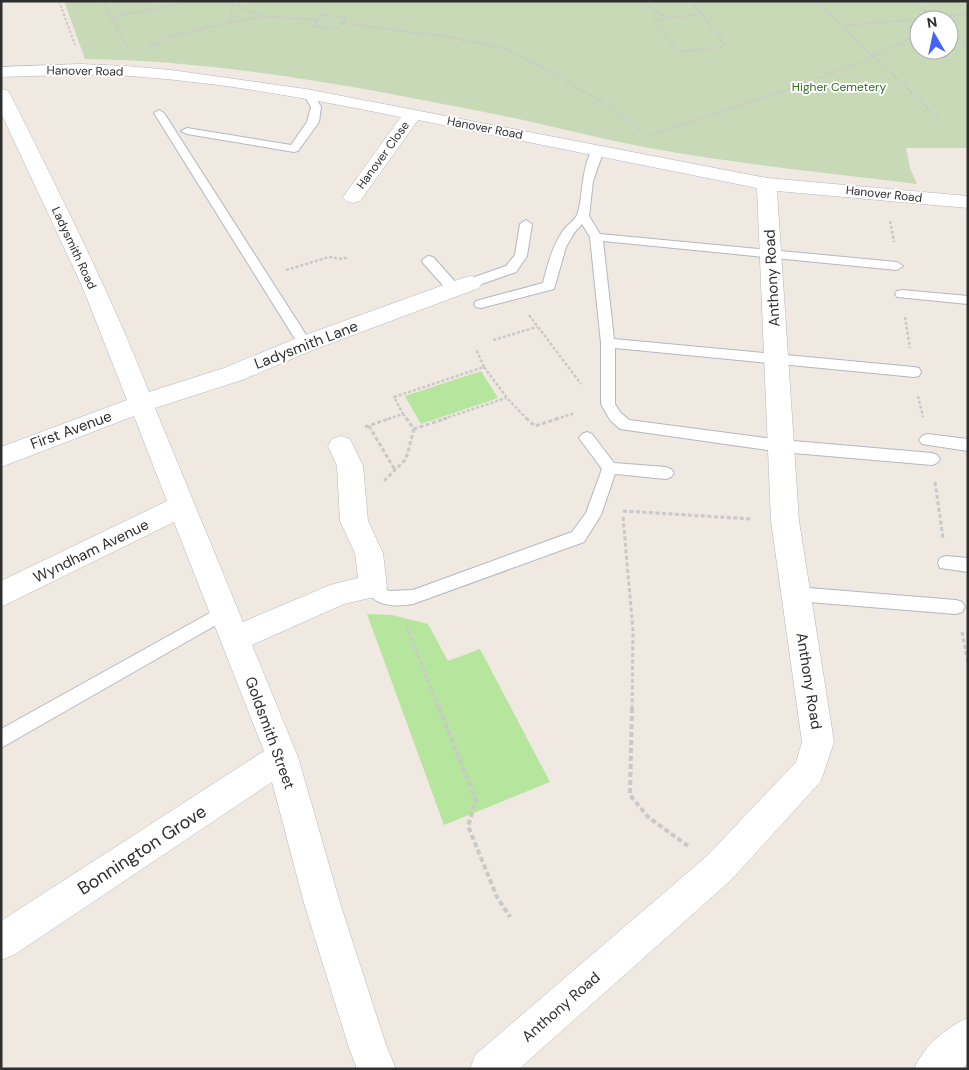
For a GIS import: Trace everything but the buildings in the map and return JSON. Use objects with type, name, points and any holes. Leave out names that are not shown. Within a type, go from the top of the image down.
[{"type":"street","name":"Hanover Road","points":[[1,72],[125,71],[217,81],[414,114],[767,184],[968,202]]},
{"type":"street","name":"Ladysmith Road","points":[[1,94],[39,171],[122,351],[141,404]]},
{"type":"street","name":"Hanover Close","points":[[353,197],[414,114]]},
{"type":"street","name":"Anthony Road","points":[[489,1069],[719,868],[810,770],[818,742],[785,521],[767,184]]},
{"type":"street","name":"Ladysmith Lane","points":[[141,404],[233,374],[305,344],[463,286]]},
{"type":"street","name":"First Avenue","points":[[1,456],[141,404]]},
{"type":"street","name":"Goldsmith Street","points":[[141,404],[282,758],[322,903],[376,1069]]},
{"type":"street","points":[[235,639],[340,593],[383,594],[369,552],[354,521],[350,466],[341,446]]},
{"type":"street","name":"Wyndham Avenue","points":[[1,595],[182,506]]},
{"type":"street","name":"Bonnington Grove","points":[[1,942],[282,758]]},
{"type":"street","points":[[933,1069],[968,1037]]},
{"type":"lane","points":[[187,131],[294,149],[313,122],[316,107],[309,95]]},
{"type":"lane","points":[[159,113],[305,344]]},
{"type":"lane","points":[[598,150],[587,181],[583,216],[596,237],[608,343],[608,404],[615,416],[626,425],[782,446],[932,459]]},
{"type":"lane","points":[[482,304],[549,286],[562,241],[570,227],[583,216]]},
{"type":"lane","points":[[428,260],[463,286],[511,269],[521,256],[526,224]]},
{"type":"lane","points":[[596,237],[771,256],[897,266]]},
{"type":"lane","points":[[902,294],[968,300]]},
{"type":"lane","points":[[608,343],[914,372]]},
{"type":"lane","points":[[587,438],[610,468],[666,473]]},
{"type":"lane","points":[[927,440],[968,444]]},
{"type":"lane","points":[[383,594],[413,597],[578,537],[593,515],[610,468]]},
{"type":"lane","points":[[946,563],[968,565]]},
{"type":"lane","points":[[796,594],[956,607]]},
{"type":"lane","points":[[1,739],[224,612]]},
{"type":"path","points":[[59,1],[83,70]]},
{"type":"path","points":[[104,1],[130,54]]},
{"type":"path","points":[[111,17],[194,1]]},
{"type":"path","points":[[230,1],[233,4],[264,16]]},
{"type":"path","points":[[643,1],[667,18]]},
{"type":"path","points":[[691,1],[702,14],[721,38],[724,44],[722,47],[678,52],[655,22],[667,18],[702,14]]},
{"type":"path","points":[[816,1],[940,120]]},
{"type":"path","points":[[913,1],[924,10]]},
{"type":"path","points":[[229,23],[233,4]]},
{"type":"path","points":[[321,15],[346,17],[339,29],[314,26],[317,20],[321,15]]},
{"type":"path","points":[[148,48],[172,36],[264,16],[317,20]]},
{"type":"path","points":[[842,26],[909,19]]},
{"type":"path","points":[[342,23],[450,37],[506,49],[546,69],[611,108],[633,124],[644,138],[814,80],[874,57],[909,39]]},
{"type":"path","points":[[262,278],[329,257],[348,258]]},
{"type":"path","points":[[517,296],[537,327],[584,390]]},
{"type":"path","points":[[493,340],[537,327]]},
{"type":"path","points":[[476,349],[484,367],[506,398],[520,415],[535,426],[579,412]]},
{"type":"path","points":[[414,430],[394,397],[484,367]]},
{"type":"path","points":[[414,430],[506,398]]},
{"type":"path","points":[[375,424],[403,414]]},
{"type":"path","points":[[369,426],[395,470]]},
{"type":"path","points":[[408,449],[414,430]]},
{"type":"path","points":[[719,868],[659,827],[636,805],[630,795],[633,631],[622,511],[785,521]]},
{"type":"path","points":[[383,594],[414,642],[452,744],[476,800],[468,826],[497,897],[510,918]]},
{"type":"green space","name":"Higher Cemetery","points":[[64,1],[968,1],[968,148],[906,148],[910,168],[917,184],[682,154],[348,86],[243,71],[138,61],[85,59]]},
{"type":"green space","points":[[481,371],[498,398],[421,424],[405,396]]},
{"type":"green space","points":[[367,614],[392,615],[428,624],[448,661],[480,649],[550,782],[444,825]]}]
